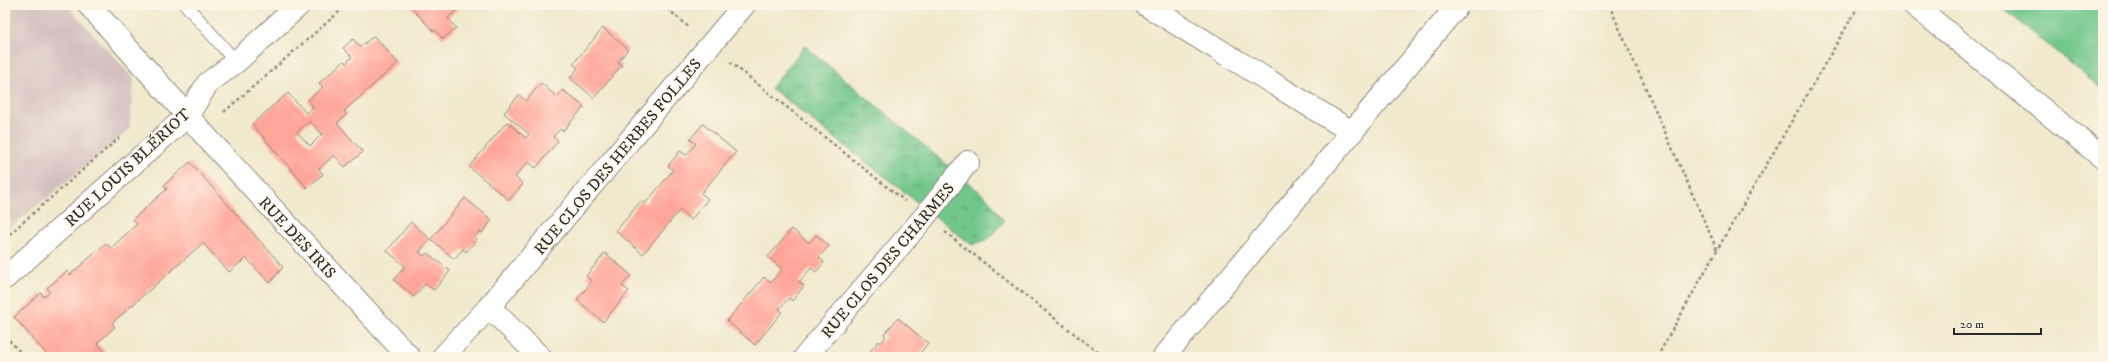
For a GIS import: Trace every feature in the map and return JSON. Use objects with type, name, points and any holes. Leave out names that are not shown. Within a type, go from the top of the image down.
[{"type":"street","name":"RUE DES IRIS","points":[[89,5],[187,116],[409,357]]},
{"type":"street","name":"RUE LOUIS BLÉRIOT","points":[[5,278],[187,116],[208,83],[236,62],[299,5]]},
{"type":"street","name":"RUE CLOS DES HERBES FOLLES","points":[[489,307],[744,5]]},
{"type":"street","points":[[1146,5],[1352,132]]},
{"type":"street","points":[[1164,357],[1458,5]]},
{"type":"street","points":[[1914,5],[2103,158]]},
{"type":"street","name":"RUE CLOS DES CHARMES","points":[[805,357],[925,216],[968,162]]},
{"type":"street","points":[[443,357],[489,307],[540,357]]},
{"type":"lane","points":[[186,5],[236,62]]},
{"type":"path","points":[[224,112],[347,5]]},
{"type":"path","points":[[663,5],[710,46],[1104,357]]},
{"type":"path","points":[[1609,5],[1717,250]]},
{"type":"path","points":[[1657,357],[1717,250],[1859,5]]},
{"type":"path","points":[[5,238],[123,135]]},
{"type":"path","points":[[5,336],[25,357]]},
{"type":"path","points":[[565,352],[571,357]]},
{"type":"shaded area","points":[[5,5],[67,5],[134,79],[129,130],[5,232]]},
{"type":"green space","points":[[1999,5],[2103,5],[2103,90]]},
{"type":"green space","points":[[805,46],[988,199],[1004,221],[988,239],[972,245],[771,88]]},
{"type":"building","points":[[409,5],[463,5],[448,18],[456,28],[443,39],[435,30],[433,31]]},
{"type":"building","points":[[603,28],[628,49],[618,62],[622,65],[594,98],[570,78],[578,68],[573,64]]},
{"type":"building","points":[[374,36],[398,63],[344,111],[347,114],[337,123],[363,152],[345,167],[334,155],[319,169],[323,174],[307,188],[252,124],[288,93],[306,113],[313,107],[308,100],[323,87],[319,83],[344,61],[346,63],[352,57],[343,48],[353,39],[360,47]],"holes":[[[310,121],[322,134],[310,146],[297,132]]]},
{"type":"building","points":[[541,83],[557,97],[563,90],[584,107],[563,131],[560,129],[553,137],[558,141],[536,168],[528,162],[515,177],[523,184],[509,200],[469,167],[507,122],[526,138],[529,134],[504,113],[519,95],[526,101]]},
{"type":"building","points":[[703,124],[736,152],[701,193],[708,199],[691,220],[680,210],[643,254],[616,231],[641,201],[645,204],[673,170],[668,166],[680,151],[686,155],[696,144],[690,139]]},
{"type":"building","points":[[190,162],[283,267],[270,283],[246,258],[229,272],[203,243],[112,323],[115,327],[97,343],[109,357],[49,357],[14,317],[41,293],[44,297],[50,292],[47,288],[67,271],[70,275],[106,243],[111,248],[137,224],[133,219],[167,189],[164,185]]},
{"type":"building","points":[[465,198],[492,220],[482,233],[480,231],[475,237],[477,239],[466,252],[463,249],[454,259],[431,239]]},
{"type":"building","points":[[411,222],[430,239],[419,252],[424,256],[427,253],[450,271],[434,290],[425,284],[414,297],[394,280],[405,266],[387,251]]},
{"type":"building","points":[[792,229],[809,243],[816,235],[829,246],[819,257],[824,262],[816,272],[811,268],[799,282],[804,286],[792,301],[789,298],[779,309],[782,312],[755,345],[727,321],[764,277],[771,282],[782,269],[768,257]]},
{"type":"building","points":[[605,253],[631,275],[622,286],[629,291],[603,322],[577,300],[592,281],[586,276]]},
{"type":"building","points":[[898,318],[928,343],[917,357],[865,357],[879,341],[881,343],[886,336],[884,334]]}]
